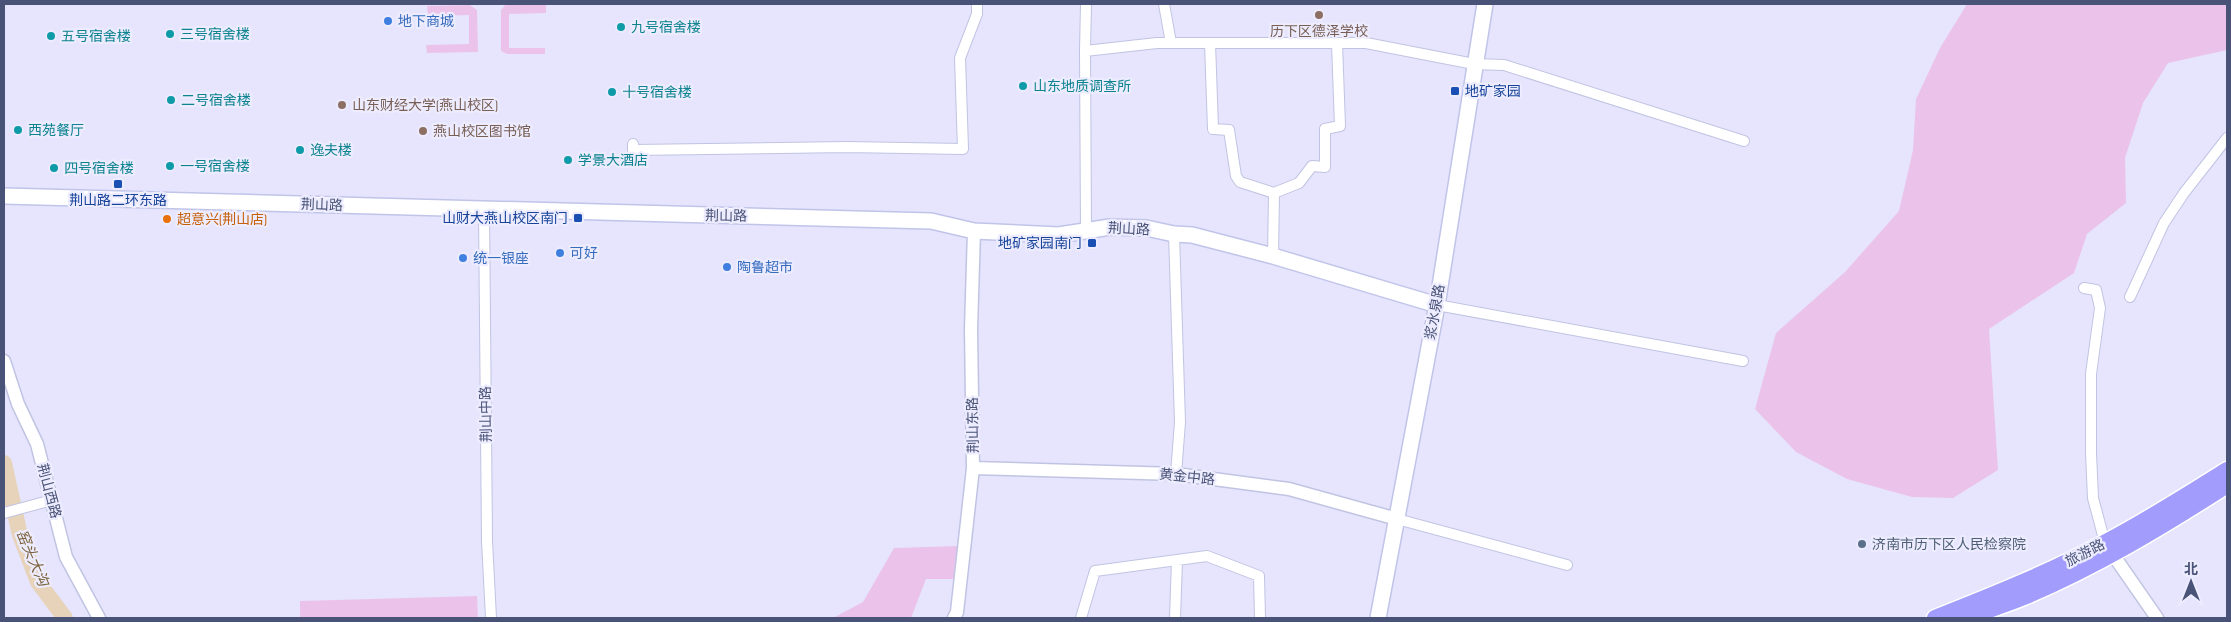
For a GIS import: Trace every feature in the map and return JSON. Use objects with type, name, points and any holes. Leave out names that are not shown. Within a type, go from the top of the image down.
[{"type":"main road","name":"浆水泉路","points":[[1378,618],[1437,305],[1485,4]]},
{"type":"main road","name":"荆山路","points":[[4,196],[931,221],[974,231],[1059,235],[1110,227],[1137,228],[1192,235],[1273,256],[1437,305]]},
{"type":"main road","name":"旅游路","points":[[1966,618],[2024,597],[2108,549],[2145,521],[2227,470]]},
{"type":"main road","name":"旅游路","points":[[1935,618],[2157,530],[2227,485]]},
{"type":"street","points":[[633,144],[633,150],[847,147],[963,149],[960,58],[977,14],[977,4]]},
{"type":"street","points":[[1086,4],[1086,230]]},
{"type":"street","points":[[1164,4],[1171,43]]},
{"type":"street","points":[[1085,51],[1171,43],[1374,44],[1474,64],[1504,66],[1744,142]]},
{"type":"street","points":[[1210,43],[1213,129],[1229,130],[1236,176],[1240,182],[1274,193],[1299,183],[1312,166],[1325,167],[1325,129],[1340,126],[1337,43]]},
{"type":"street","points":[[2130,297],[2164,223],[2184,193],[2227,138]]},
{"type":"street","points":[[1273,256],[1274,193]]},
{"type":"street","name":"荆山中路","points":[[484,210],[487,540],[491,618]]},
{"type":"street","name":"荆山东路","points":[[954,618],[957,612],[973,468],[971,329],[974,231]]},
{"type":"street","points":[[1174,234],[1180,422],[1176,474]]},
{"type":"street","points":[[2084,288],[2096,290],[2100,308],[2091,374],[2093,498],[2108,549],[2157,618]]},
{"type":"street","points":[[1437,305],[1743,361]]},
{"type":"street","name":"荆山西路","points":[[4,361],[18,404],[37,444],[66,557],[99,618]]},
{"type":"street","name":"黄金中路","points":[[973,468],[1176,474],[1288,489],[1397,519]]},
{"type":"street","points":[[4,513],[52,500]]},
{"type":"street","points":[[1397,519],[1567,565]]},
{"type":"street","points":[[1081,618],[1095,571],[1206,556],[1259,576],[1260,618]]},
{"type":"street","points":[[1175,618],[1177,560]]},
{"type":"shaded area","points":[[506,4],[546,4],[546,13],[509,14],[509,48],[545,48],[545,54],[507,54],[501,51],[501,10]]},
{"type":"shaded area","points":[[1967,4],[2227,4],[2227,50],[2168,63],[2143,103],[2125,158],[2126,203],[2087,234],[2074,273],[1989,329],[1998,470],[1953,498],[1912,497],[1847,479],[1796,452],[1755,409],[1776,333],[1845,272],[1899,211],[1913,150],[1916,99],[1940,48]]},
{"type":"shaded area","points":[[470,5],[477,10],[478,52],[427,53],[426,45],[469,44],[469,15],[428,16],[427,6]]},
{"type":"shaded area","points":[[958,546],[956,579],[926,579],[911,618],[833,618],[863,602],[894,548]]},
{"type":"shaded area","points":[[477,596],[478,618],[300,618],[300,601]]},
{"type":"waterway","name":"窑头大沟","points":[[4,463],[20,535],[38,582],[65,618]]},
{"type":"place","name":"历下区德泽学校","points":[[1319,15]]},
{"type":"place","name":"地下商城","points":[[388,21]]},
{"type":"place","name":"九号宿舍楼","points":[[621,27]]},
{"type":"place","name":"三号宿舍楼","points":[[170,34]]},
{"type":"place","name":"五号宿舍楼","points":[[51,36]]},
{"type":"place","name":"山东地质调查所","points":[[1023,86]]},
{"type":"place","name":"地矿家园","points":[[1455,91]]},
{"type":"place","name":"十号宿舍楼","points":[[612,92]]},
{"type":"place","name":"二号宿舍楼","points":[[171,100]]},
{"type":"place","name":"山东财经大学(燕山校区)","points":[[342,105]]},
{"type":"place","name":"西苑餐厅","points":[[18,130]]},
{"type":"place","name":"燕山校区图书馆","points":[[423,131]]},
{"type":"place","name":"逸夫楼","points":[[300,150]]},
{"type":"place","name":"学景大酒店","points":[[568,160]]},
{"type":"place","name":"一号宿舍楼","points":[[170,166]]},
{"type":"place","name":"四号宿舍楼","points":[[54,168]]},
{"type":"place","name":"荆山路二环东路","points":[[118,184]]},
{"type":"place","name":"山财大燕山校区南门","points":[[578,218]]},
{"type":"place","name":"超意兴(荆山店)","points":[[167,219]]},
{"type":"place","name":"地矿家园南门","points":[[1092,243]]},
{"type":"place","name":"可好","points":[[560,253]]},
{"type":"place","name":"统一银座","points":[[463,258]]},
{"type":"place","name":"陶鲁超市","points":[[727,267]]},
{"type":"place","name":"济南市历下区人民检察院","points":[[1862,544]]}]
